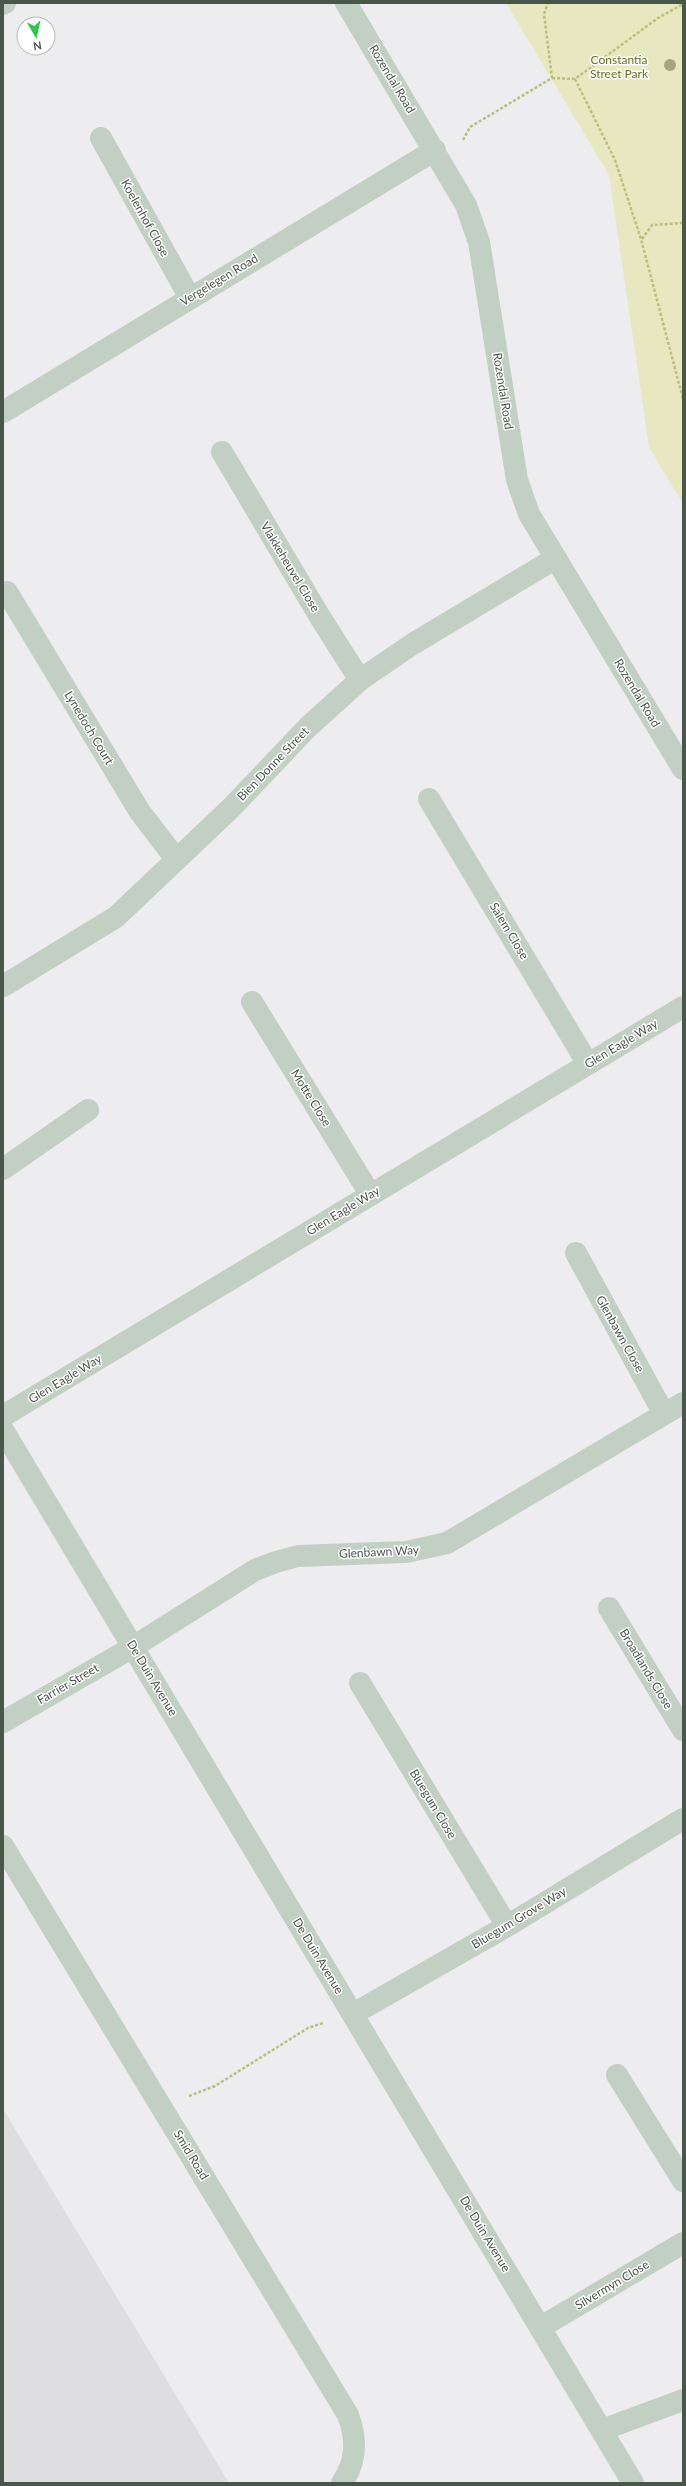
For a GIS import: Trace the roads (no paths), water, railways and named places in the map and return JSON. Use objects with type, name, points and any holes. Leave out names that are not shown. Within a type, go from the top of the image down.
[{"type":"street","name":"Rozendal Road","points":[[346,3],[435,150],[473,221],[479,242],[517,480],[530,514],[683,769]]},
{"type":"street","name":"Koelenhof Close","points":[[101,138],[190,298]]},
{"type":"street","name":"Vergelegen Road","points":[[3,412],[435,150]]},
{"type":"street","name":"Vlakkeheuvel Close","points":[[222,452],[320,617],[360,680]]},
{"type":"street","name":"Bien Donne Street","points":[[3,986],[116,917],[232,807],[308,727],[360,680],[411,645],[556,558]]},
{"type":"street","name":"Lynedoch Court","points":[[7,592],[140,812],[176,860]]},
{"type":"street","name":"Salem Close","points":[[429,799],[588,1064]]},
{"type":"street","name":"Motte Close","points":[[252,1002],[370,1194]]},
{"type":"street","name":"Glen Eagle Way","points":[[3,1416],[683,1007]]},
{"type":"street","points":[[3,1169],[88,1110]]},
{"type":"street","name":"Glenbawn Close","points":[[576,1253],[664,1414]]},
{"type":"street","name":"Glenbawn Way","points":[[133,1646],[255,1570],[276,1562],[298,1556],[406,1552],[447,1543],[683,1403]]},
{"type":"street","name":"De Duin Avenue","points":[[3,1430],[633,2483]]},
{"type":"street","name":"Broadlands Close","points":[[609,1608],[683,1730]]},
{"type":"street","name":"Farrier Street","points":[[3,1722],[133,1646]]},
{"type":"street","name":"Bluegum Close","points":[[360,1683],[507,1926]]},
{"type":"street","name":"Bluegum Grove Way","points":[[353,2014],[507,1926],[683,1819]]},
{"type":"street","name":"Smid Road","points":[[3,1846],[348,2415],[355,2441],[346,2477]]},
{"type":"street","points":[[617,2074],[683,2181]]},
{"type":"street","name":"Silvermyn Close","points":[[540,2327],[683,2243]]},
{"type":"street","points":[[602,2430],[683,2400]]},
{"type":"park label","name":"Constantia Street Park","points":[[619,67]]}]
